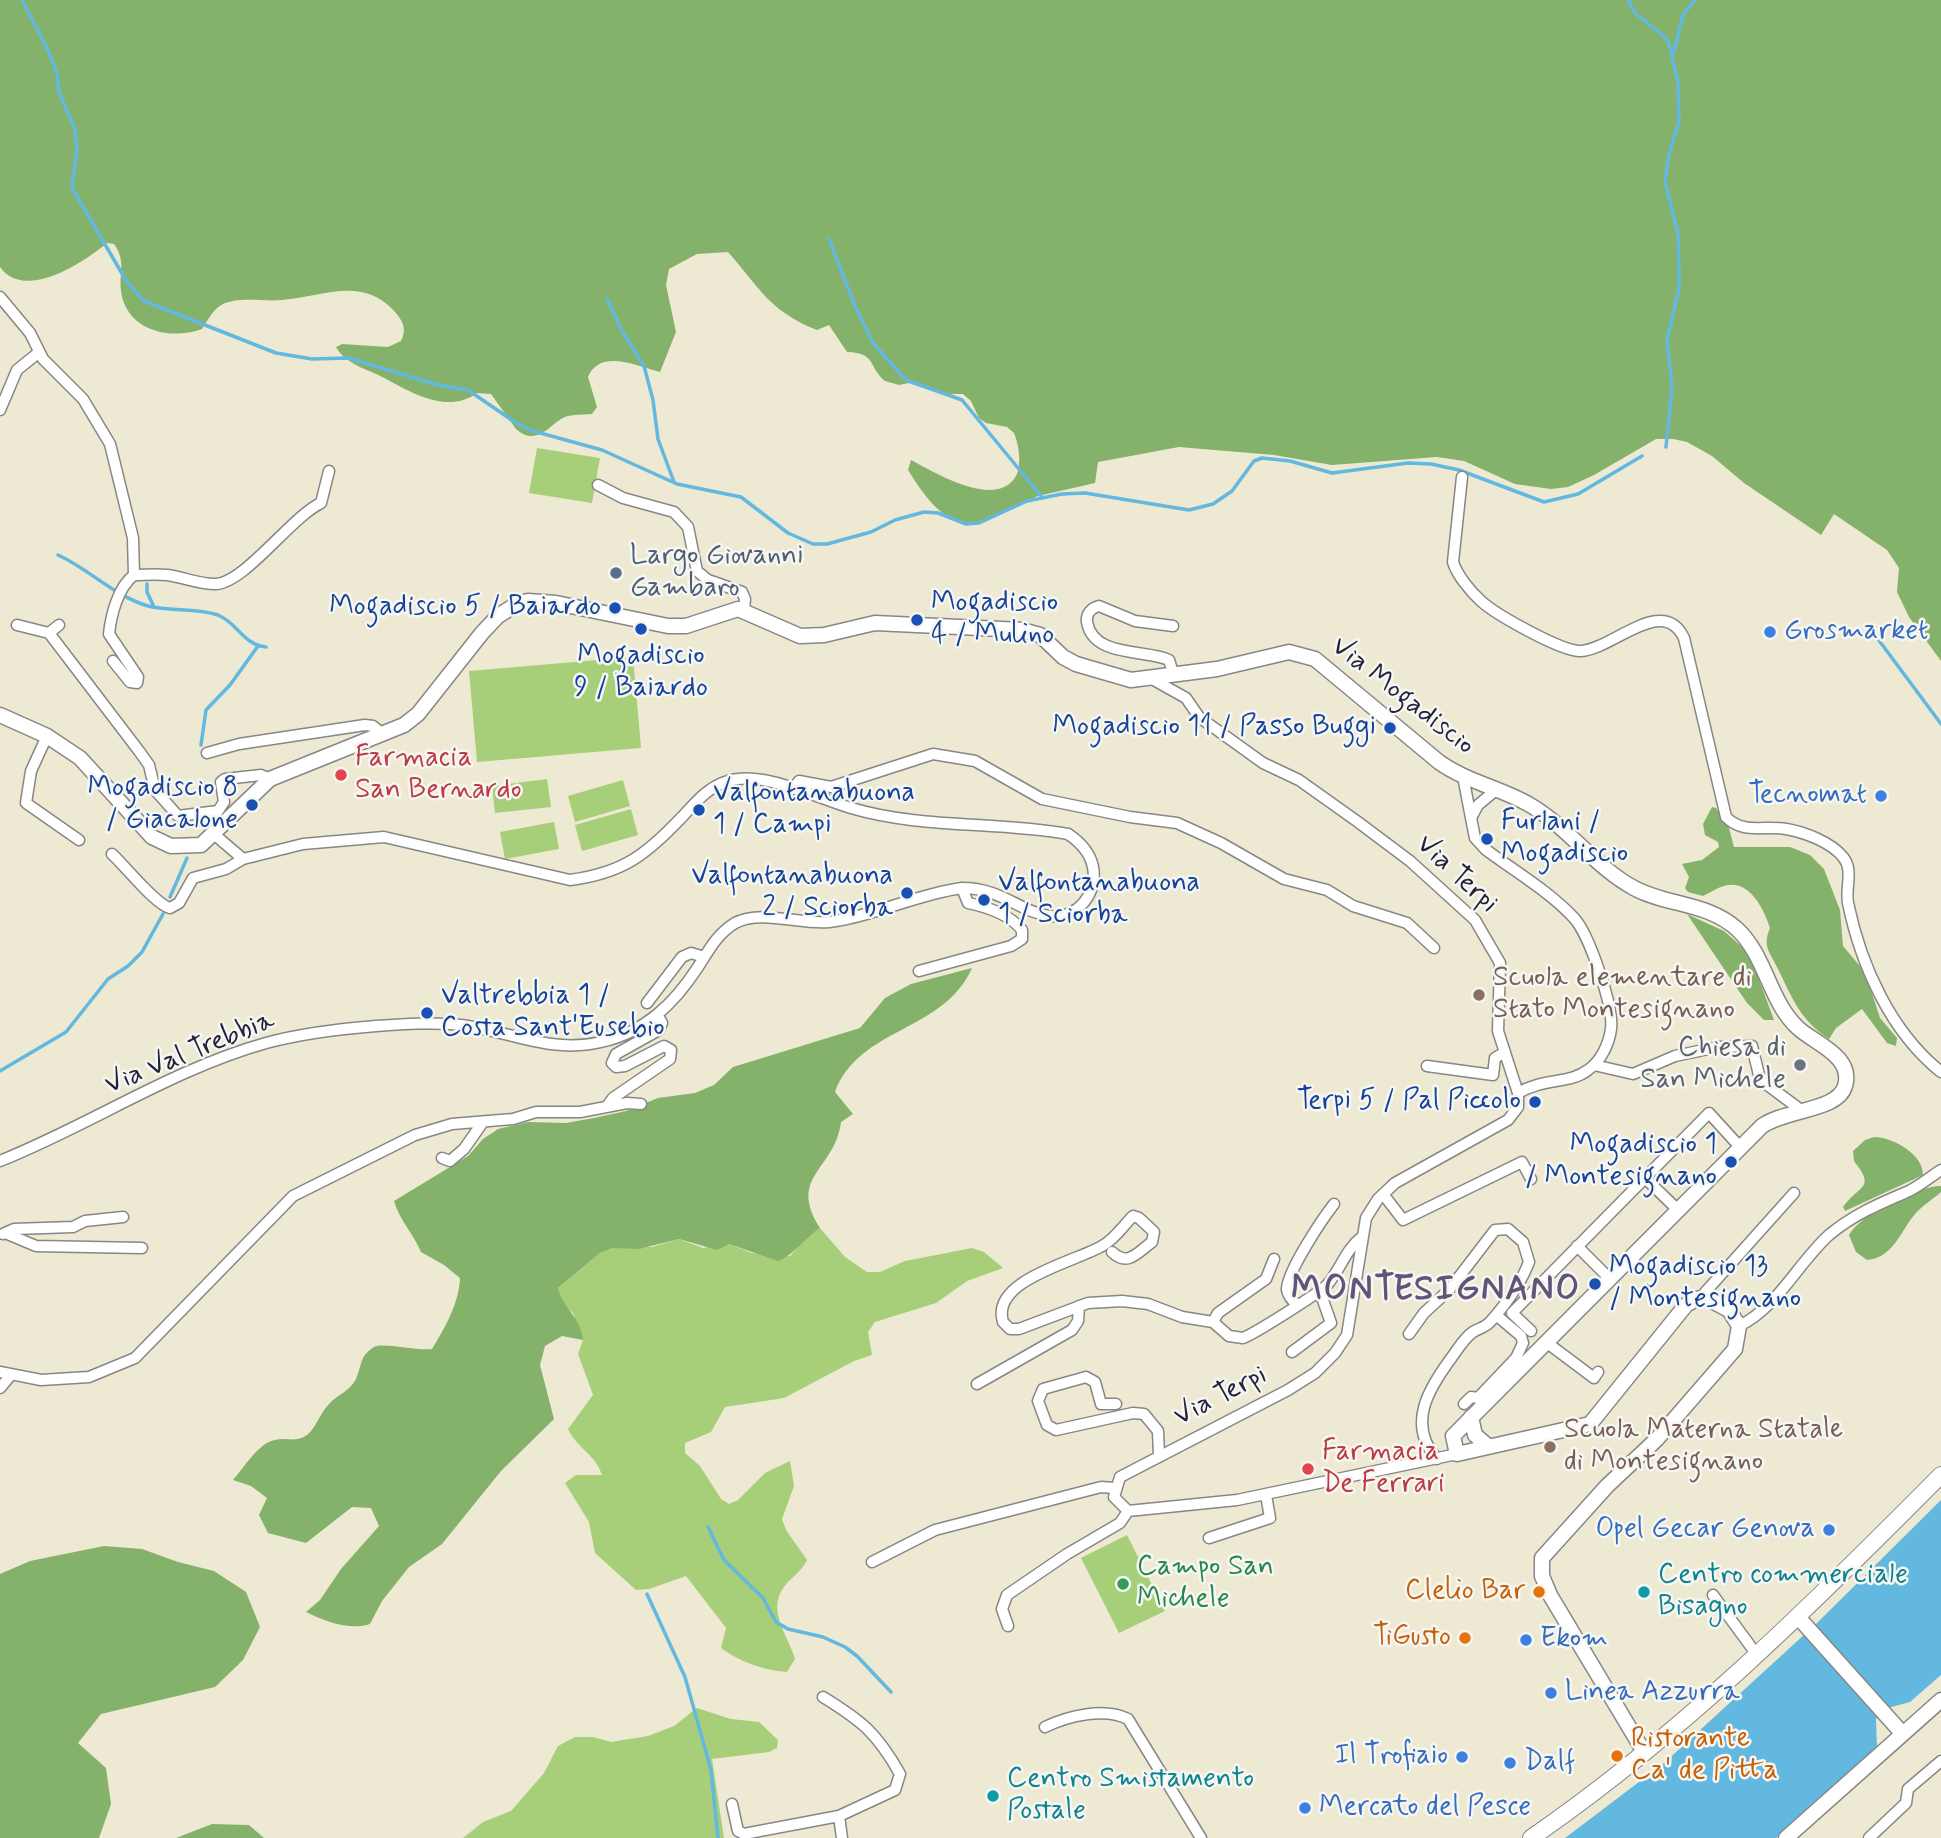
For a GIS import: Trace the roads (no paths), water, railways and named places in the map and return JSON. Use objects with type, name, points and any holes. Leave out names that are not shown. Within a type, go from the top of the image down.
[{"type":"main road","points":[[1531,1838],[1644,1752],[1758,1655],[1802,1622],[1941,1475]]},
{"type":"street","points":[[0,297],[30,333],[38,353],[83,399],[110,444],[133,538],[131,577],[116,604],[110,629],[111,640],[138,677],[137,683],[130,682],[113,661]]},
{"type":"street","points":[[0,410],[17,370],[38,353]]},
{"type":"street","points":[[131,577],[169,575],[187,582],[224,582],[255,559],[298,517],[321,503],[329,471]]},
{"type":"street","points":[[1462,477],[1453,562],[1456,571],[1484,604],[1573,650],[1594,648],[1653,621],[1667,620],[1677,626],[1684,638],[1726,817],[1743,828],[1796,832],[1829,846],[1843,857],[1848,868],[1850,910],[1883,1001],[1909,1043],[1941,1072]]},
{"type":"street","points":[[0,715],[47,736],[80,758],[160,843],[193,848],[215,835],[270,779],[404,725],[418,714],[482,633],[498,616],[517,604],[541,601],[645,623],[680,626],[731,609],[744,610],[746,599],[742,592],[708,580],[697,571],[688,527],[681,517],[662,508],[622,498],[598,485]]},
{"type":"street","points":[[1173,626],[1135,621],[1099,606],[1091,610],[1087,620],[1090,631],[1114,649],[1169,660],[1174,676]]},
{"type":"street","name":"Via Mogadiscio","points":[[744,610],[800,636],[824,635],[875,623],[1035,632],[1076,664],[1131,680],[1226,668],[1289,652],[1307,655],[1325,666],[1439,762],[1538,811],[1618,879],[1656,898],[1701,908],[1737,929],[1765,971],[1785,1013],[1796,1027],[1831,1051],[1846,1073],[1845,1086],[1837,1098],[1826,1105],[1776,1116],[1740,1147],[1546,1342],[1467,1411]]},
{"type":"street","points":[[17,625],[49,633],[146,761],[155,790],[178,816],[218,811],[224,802],[221,782],[225,779],[261,775],[270,779]]},
{"type":"street","points":[[49,633],[59,625]]},
{"type":"street","name":"Via Terpi","points":[[1114,1488],[1120,1477],[1288,1390],[1315,1373],[1335,1353],[1347,1335],[1366,1218],[1383,1194],[1395,1183],[1508,1120],[1518,1107],[1518,1093],[1498,1031],[1500,963],[1475,920],[1410,861],[1298,780],[1273,770],[1212,727],[1195,712],[1186,698],[1152,679]]},
{"type":"street","points":[[207,753],[239,744],[365,725],[373,726],[384,735]]},
{"type":"street","points":[[47,736],[30,771],[26,803],[79,840]]},
{"type":"street","points":[[793,789],[799,780],[831,787],[852,783],[933,754],[975,761],[1042,799],[1130,817],[1177,823],[1221,843],[1284,879],[1326,890],[1353,906],[1407,923],[1434,948]]},
{"type":"street","points":[[1464,776],[1475,838],[1485,849],[1560,904],[1584,930],[1594,954],[1612,1026],[1608,1043],[1594,1065],[1575,1077],[1535,1083],[1518,1093]]},
{"type":"street","points":[[112,854],[144,885],[155,901],[170,908],[179,903],[192,878],[226,869],[243,859],[303,844],[384,837],[570,880],[599,876],[639,858],[698,799],[718,785],[739,779],[757,779],[889,817],[1068,834],[1079,842],[1091,857],[1095,875],[1092,891],[1087,900],[1074,911],[1050,916],[997,892],[962,888],[968,903],[985,906],[1015,923],[1022,930],[1022,939],[1011,946],[919,971]]},
{"type":"street","points":[[1471,818],[1478,804],[1496,790]]},
{"type":"street","points":[[215,835],[243,859]]},
{"type":"street","name":"Via Val Trebbia","points":[[0,1161],[205,1066],[264,1044],[312,1032],[424,1023],[462,1025],[535,1044],[566,1048],[625,1035],[658,1016],[681,993],[722,932],[738,921],[768,919],[828,922],[962,888]]},
{"type":"street","points":[[647,1003],[677,964],[691,953],[704,957]]},
{"type":"street","points":[[608,1105],[612,1097],[670,1059],[671,1050],[664,1046],[625,1066],[618,1068],[612,1063],[616,1054],[660,1028],[662,1023],[658,1016]]},
{"type":"street","points":[[1594,1065],[1633,1074],[1675,1056],[1718,1047],[1752,1046],[1759,1074],[1766,1084],[1801,1110]]},
{"type":"street","points":[[1427,1066],[1493,1076],[1495,1058],[1504,1052]]},
{"type":"street","points":[[0,1388],[5,1375],[41,1380],[89,1377],[135,1358],[293,1196],[415,1135],[452,1124],[483,1122],[536,1112],[580,1112],[608,1105],[642,1104]]},
{"type":"street","points":[[1531,1331],[1512,1313],[1709,1113],[1740,1147]]},
{"type":"street","points":[[442,1158],[450,1161],[464,1149],[483,1122]]},
{"type":"street","points":[[1383,1194],[1403,1220],[1522,1162],[1531,1179]]},
{"type":"street","points":[[1738,1326],[1755,1318],[1837,1229],[1871,1207],[1910,1190],[1941,1170]]},
{"type":"street","points":[[1644,1178],[1677,1209]]},
{"type":"street","points":[[872,1562],[935,1530],[1101,1488],[1114,1488],[1117,1503],[1128,1511],[1185,1507],[1266,1495],[1590,1424],[1686,1305],[1700,1298],[1794,1193]]},
{"type":"street","points":[[1296,1304],[1287,1291],[1288,1284],[1309,1239],[1334,1203]]},
{"type":"street","points":[[1112,1252],[1120,1259],[1126,1260],[1152,1242],[1154,1232],[1139,1217],[1133,1216],[1104,1245],[1019,1284],[1004,1300],[1002,1318],[1006,1326],[1016,1329],[1094,1302],[1139,1302],[1182,1317],[1213,1322],[1228,1335],[1242,1338],[1296,1304],[1320,1293],[1333,1278],[1349,1247],[1362,1237]]},
{"type":"street","points":[[3,1234],[14,1229],[73,1227],[85,1220],[123,1217]]},
{"type":"street","points":[[1409,1334],[1424,1313],[1449,1290],[1494,1231],[1505,1228],[1520,1238],[1529,1262],[1496,1315],[1484,1328],[1476,1330],[1437,1377],[1423,1404],[1422,1429],[1437,1459]]},
{"type":"street","points":[[3,1234],[36,1246],[142,1248]]},
{"type":"street","points":[[1577,1245],[1609,1278]]},
{"type":"street","points":[[1213,1322],[1218,1313],[1266,1279],[1274,1259]]},
{"type":"street","points":[[1292,1352],[1331,1323],[1320,1293]]},
{"type":"street","points":[[1644,1752],[1550,1595],[1542,1576],[1542,1558],[1607,1486],[1657,1439],[1731,1355],[1737,1343],[1736,1317],[1723,1304],[1700,1298]]},
{"type":"street","points":[[977,1384],[1072,1329],[1078,1321],[1079,1306]]},
{"type":"street","name":"Via Mogadiscio","points":[[1457,1454],[1453,1436],[1467,1411],[1471,1397],[1478,1398],[1506,1370],[1523,1343],[1521,1336],[1496,1315]]},
{"type":"street","points":[[1465,1321],[1476,1330]]},
{"type":"street","points":[[1546,1342],[1594,1378],[1598,1372]]},
{"type":"street","points":[[1572,1361],[1579,1350]]},
{"type":"street","name":"Via Terpi","points":[[1116,1404],[1104,1406],[1095,1382],[1086,1377],[1043,1389],[1038,1401],[1047,1424],[1056,1430],[1132,1413],[1144,1414],[1158,1431],[1159,1456]]},
{"type":"street","points":[[1467,1411],[1475,1435],[1488,1446]]},
{"type":"street","points":[[1209,1538],[1270,1518],[1266,1495]]},
{"type":"street","points":[[1008,1626],[1002,1609],[1007,1595],[1067,1554],[1120,1523],[1128,1511]]},
{"type":"street","points":[[1713,1595],[1758,1655]]},
{"type":"street","points":[[1802,1622],[1896,1728]]},
{"type":"street","points":[[732,1804],[738,1830],[744,1834],[839,1816],[892,1793],[900,1783],[900,1774],[885,1747],[862,1721],[823,1697]]},
{"type":"street","points":[[1786,1838],[1896,1728],[1941,1700]]},
{"type":"street","points":[[1045,1727],[1062,1719],[1089,1714],[1120,1715],[1128,1719],[1201,1838]]},
{"type":"street","points":[[1869,1838],[1906,1803],[1908,1788],[1941,1761]]},
{"type":"street","points":[[839,1816],[842,1838]]},
{"type":"water","points":[[1941,1500],[1941,1675],[1910,1702],[1888,1708],[1876,1719],[1877,1747],[1776,1838],[1565,1838],[1664,1763],[1817,1623]]},
{"type":"waterway","points":[[22,0],[47,48],[57,73],[59,92],[75,129],[77,147],[72,188],[127,282],[144,301],[276,353],[312,359],[348,358],[438,385],[468,390],[519,425],[533,431],[602,450],[677,484],[741,497],[788,533],[813,544],[827,544],[871,532],[895,520],[924,512],[938,513],[966,524],[979,523],[1027,501],[1062,494],[1085,493],[1189,510],[1213,504],[1232,491],[1254,461],[1262,458],[1290,461],[1332,473],[1408,463],[1431,464],[1459,470],[1544,502],[1578,494],[1642,456]]},
{"type":"waterway","points":[[1628,0],[1635,13],[1668,40],[1678,82],[1679,122],[1669,154],[1665,181],[1678,234],[1679,268],[1679,289],[1667,340],[1672,386],[1666,447]]},
{"type":"waterway","points":[[1674,52],[1683,15],[1695,0]]},
{"type":"waterway","points":[[829,239],[855,306],[873,343],[906,380],[962,400],[1042,497]]},
{"type":"waterway","points":[[607,299],[622,331],[644,366],[653,400],[658,439],[674,482]]},
{"type":"waterway","points":[[58,555],[136,602],[157,608],[218,615],[251,642],[266,647]]},
{"type":"waterway","points":[[147,584],[147,592],[154,607]]},
{"type":"waterway","points":[[1872,631],[1941,724]]},
{"type":"waterway","points":[[201,745],[206,710],[230,685],[258,646]]},
{"type":"waterway","points":[[170,897],[187,858]]},
{"type":"waterway","points":[[0,1071],[66,1032],[108,979],[128,966],[142,952],[163,914]]},
{"type":"waterway","points":[[708,1527],[724,1560],[763,1598],[776,1622],[788,1629],[823,1637],[845,1647],[891,1692]]},
{"type":"waterway","points":[[647,1594],[685,1677],[711,1770],[718,1838]]},
{"type":"place","name":"Largo Giovanni Gambaro","points":[[616,573]]},
{"type":"place","name":"Mogadiscio 5 / Baiardo","points":[[615,608]]},
{"type":"place","name":"Mogadiscio 4 / Mulino","points":[[917,620]]},
{"type":"place","name":"Mogadiscio 9 / Baiardo","points":[[641,629]]},
{"type":"place","name":"Grosmarket","points":[[1770,632]]},
{"type":"place","name":"Mogadiscio 11 / Passo Buggi","points":[[1390,728]]},
{"type":"place","name":"Farmacia San Bernardo","points":[[341,775]]},
{"type":"place","name":"Tecnomat","points":[[1881,796]]},
{"type":"place","name":"Mogadiscio 8 / Giacalone","points":[[252,805]]},
{"type":"place","name":"Valfontanabuona 1 / Campi","points":[[699,810]]},
{"type":"place","name":"Furlani / Mogadiscio","points":[[1487,839]]},
{"type":"place","name":"Valfontanabuona 2 / Sciorba","points":[[907,893]]},
{"type":"place","name":"Valfontanabuona 1 / Sciorba","points":[[984,900]]},
{"type":"place","name":"Scuola elementare di Stato Montesignano","points":[[1479,995]]},
{"type":"place","name":"Valtrebbia 1 / Costa Sant'Eusebio","points":[[427,1013]]},
{"type":"place","name":"Chiesa di San Michele","points":[[1800,1065]]},
{"type":"place","name":"Terpi 5 / Pal Piccolo","points":[[1535,1102]]},
{"type":"place","name":"Mogadiscio 1 / Montesignano","points":[[1731,1162]]},
{"type":"place","name":"Mogadiscio 13 / Montesignano","points":[[1595,1284]]},
{"type":"place","name":"Scuola Materna Statale di Montesignano","points":[[1550,1447]]},
{"type":"place","name":"Farmacia De Ferrari","points":[[1308,1469]]},
{"type":"place","name":"Opel Gecar Genova","points":[[1829,1530]]},
{"type":"place","name":"Campo San Michele","points":[[1123,1584]]},
{"type":"place","name":"Clelio Bar","points":[[1539,1592]]},
{"type":"place","name":"Centro commerciale Bisagno","points":[[1644,1592]]},
{"type":"place","name":"TiGusto","points":[[1465,1638]]},
{"type":"place","name":"Ekom","points":[[1526,1640]]},
{"type":"place","name":"Linea Azzurra","points":[[1551,1693]]},
{"type":"place","name":"Ristorante Ca' de Pitta","points":[[1617,1756]]},
{"type":"place","name":"Il Trofiaio","points":[[1462,1757]]},
{"type":"place","name":"Dalf","points":[[1510,1763]]},
{"type":"place","name":"Centro Smistamento Postale","points":[[993,1796]]},
{"type":"place","name":"Mercato del Pesce","points":[[1305,1808]]},
{"type":"district","name":"MONTESIGNANO","points":[[1436,1292]]}]
